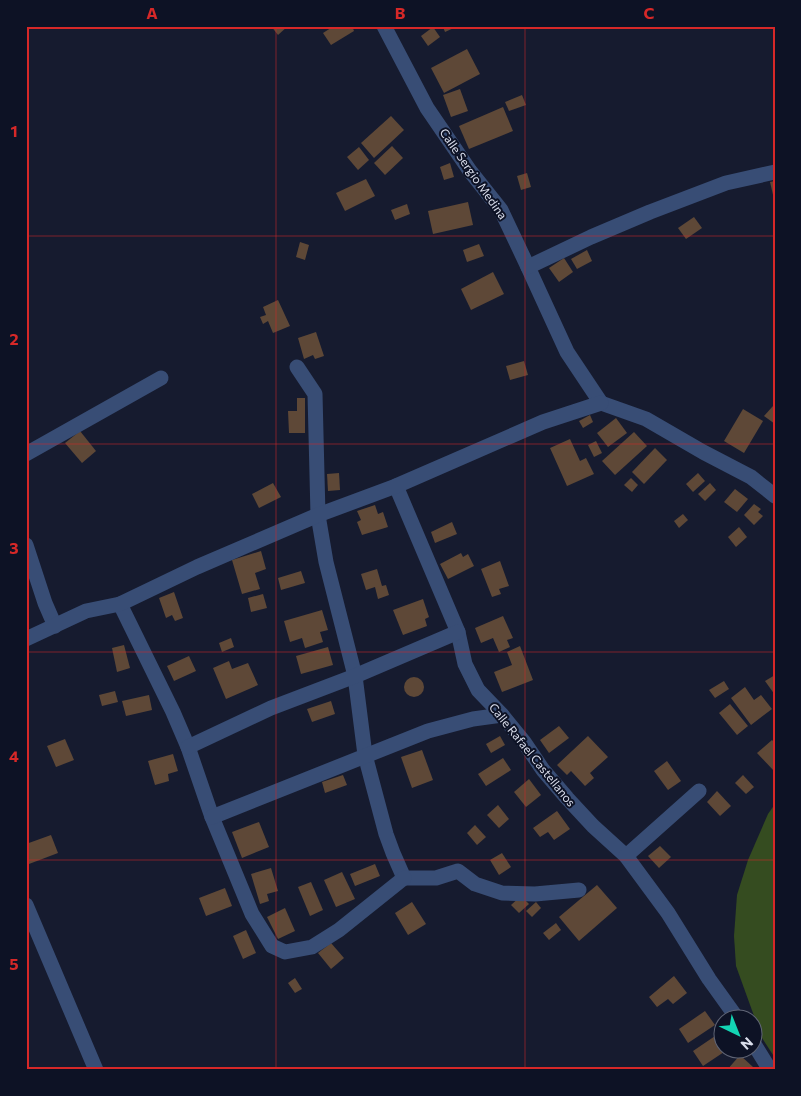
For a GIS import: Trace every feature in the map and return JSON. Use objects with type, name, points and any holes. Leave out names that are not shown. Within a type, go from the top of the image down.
[{"type":"street","name":"Calle Sergio Medina","points":[[384,26],[427,108],[470,171],[500,210],[567,352],[601,403]]},
{"type":"street","points":[[528,267],[650,212],[726,183],[775,172]]},
{"type":"street","points":[[297,367],[315,394],[318,515],[326,562],[355,676],[365,755],[386,834],[404,878]]},
{"type":"street","points":[[26,454],[161,378]]},
{"type":"street","points":[[26,640],[86,611],[120,604],[197,567],[318,515],[396,486],[543,422],[601,403],[646,419],[751,477],[775,496]]},
{"type":"street","name":"Calle Rafael Castellanos","points":[[396,486],[458,632],[465,664],[478,690],[502,715],[566,798],[626,856],[668,913],[709,979],[730,1008]]},
{"type":"street","points":[[26,545],[44,603],[55,626]]},
{"type":"street","points":[[120,604],[188,747],[212,817],[252,914],[272,946],[286,952],[312,947],[339,930],[404,878],[436,878],[458,871],[475,884],[502,892],[535,894],[579,890]]},
{"type":"street","points":[[188,747],[271,708],[355,676],[458,632]]},
{"type":"street","points":[[212,817],[428,731],[472,719],[502,715]]},
{"type":"street","points":[[626,856],[700,791]]},
{"type":"street","points":[[26,905],[96,1070]]},
{"type":"street","points":[[763,1058],[770,1070]]},
{"type":"green space","points":[[775,804],[775,1058],[764,1041],[764,1008],[751,1008],[736,966],[734,936],[737,895],[748,860],[768,814]]},
{"type":"building","points":[[271,26],[288,26],[278,35]]},
{"type":"building","points":[[334,26],[352,26],[354,31],[331,45],[323,33]]},
{"type":"building","points":[[458,26],[445,32],[443,27]]},
{"type":"building","points":[[433,27],[440,37],[428,46],[421,36]]},
{"type":"building","points":[[467,49],[480,74],[444,93],[431,68]]},
{"type":"building","points":[[460,89],[468,111],[451,117],[443,95]]},
{"type":"building","points":[[522,95],[526,105],[509,111],[505,102]]},
{"type":"building","points":[[503,107],[513,131],[469,149],[459,126]]},
{"type":"building","points":[[391,116],[404,130],[374,158],[361,143]]},
{"type":"building","points":[[392,146],[403,158],[385,175],[374,163]]},
{"type":"building","points":[[359,147],[369,160],[358,170],[347,157]]},
{"type":"building","points":[[450,163],[454,177],[444,180],[440,167]]},
{"type":"building","points":[[527,173],[531,187],[521,190],[517,176]]},
{"type":"building","points":[[366,179],[375,196],[345,211],[336,193]]},
{"type":"building","points":[[775,181],[775,199],[774,199],[770,182]]},
{"type":"building","points":[[468,202],[473,225],[433,234],[428,211]]},
{"type":"building","points":[[407,204],[410,214],[395,220],[391,210]]},
{"type":"building","points":[[694,217],[702,228],[686,239],[678,228]]},
{"type":"building","points":[[300,242],[309,245],[305,260],[296,257]]},
{"type":"building","points":[[479,244],[484,256],[467,262],[463,250]]},
{"type":"building","points":[[587,250],[592,261],[577,269],[571,259]]},
{"type":"building","points":[[564,258],[573,272],[559,282],[549,268]]},
{"type":"building","points":[[493,272],[504,294],[471,310],[461,289]]},
{"type":"building","points":[[278,300],[290,326],[273,333],[268,321],[263,324],[260,317],[266,315],[263,307]]},
{"type":"building","points":[[316,332],[324,356],[315,359],[313,355],[304,359],[298,338]]},
{"type":"building","points":[[524,361],[528,375],[510,380],[506,366]]},
{"type":"building","points":[[297,398],[305,398],[305,433],[289,433],[288,411],[297,411]]},
{"type":"building","points":[[773,406],[775,408],[775,424],[764,416]]},
{"type":"building","points":[[743,409],[763,421],[744,453],[724,441]]},
{"type":"building","points":[[590,415],[593,422],[583,428],[579,421]]},
{"type":"building","points":[[616,418],[627,433],[608,447],[597,433]]},
{"type":"building","points":[[80,431],[96,451],[82,463],[65,443]]},
{"type":"building","points":[[634,432],[647,446],[615,475],[602,461]]},
{"type":"building","points":[[570,439],[580,461],[586,458],[594,474],[567,486],[550,448]]},
{"type":"building","points":[[596,441],[602,453],[594,457],[588,445]]},
{"type":"building","points":[[655,448],[667,460],[644,484],[632,472]]},
{"type":"building","points":[[339,473],[340,490],[328,491],[327,474]]},
{"type":"building","points":[[698,473],[705,481],[693,492],[686,484]]},
{"type":"building","points":[[631,478],[638,485],[632,492],[624,485]]},
{"type":"building","points":[[273,483],[281,497],[259,508],[252,494]]},
{"type":"building","points":[[710,483],[716,490],[705,501],[698,494]]},
{"type":"building","points":[[735,489],[748,499],[737,512],[724,502]]},
{"type":"building","points":[[754,504],[761,509],[758,512],[763,516],[754,525],[744,515]]},
{"type":"building","points":[[375,505],[378,514],[383,512],[388,527],[362,535],[357,522],[361,520],[357,511]]},
{"type":"building","points":[[683,514],[688,520],[679,528],[674,521]]},
{"type":"building","points":[[452,522],[457,534],[435,543],[431,532]]},
{"type":"building","points":[[739,527],[747,537],[736,547],[728,537]]},
{"type":"building","points":[[261,551],[266,569],[255,573],[260,589],[242,594],[232,560]]},
{"type":"building","points":[[461,553],[463,557],[468,554],[474,566],[448,579],[440,564]]},
{"type":"building","points":[[500,561],[509,586],[499,589],[501,594],[492,597],[481,569]]},
{"type":"building","points":[[377,569],[382,586],[386,585],[389,595],[378,599],[375,587],[366,590],[361,574]]},
{"type":"building","points":[[301,571],[305,583],[281,590],[278,578]]},
{"type":"building","points":[[174,592],[183,618],[175,621],[172,615],[166,618],[159,598]]},
{"type":"building","points":[[263,594],[267,608],[251,612],[248,598]]},
{"type":"building","points":[[423,599],[429,617],[425,619],[427,626],[403,635],[393,610]]},
{"type":"building","points":[[322,610],[328,630],[320,632],[323,642],[305,648],[302,638],[290,642],[284,621]]},
{"type":"building","points":[[503,616],[513,638],[507,640],[510,647],[499,652],[493,638],[481,643],[475,628]]},
{"type":"building","points":[[231,638],[234,647],[222,652],[219,643]]},
{"type":"building","points":[[124,645],[130,668],[117,672],[112,648]]},
{"type":"building","points":[[520,646],[533,680],[502,692],[494,672],[512,665],[507,652]]},
{"type":"building","points":[[328,647],[333,665],[301,674],[296,656]]},
{"type":"building","points":[[189,656],[196,671],[174,681],[167,666]]},
{"type":"building","points":[[229,661],[232,669],[248,663],[258,685],[226,699],[213,668]]},
{"type":"building","points":[[775,675],[775,695],[765,681]]},
{"type":"building","points":[[414,677],[421,680],[424,687],[421,694],[414,697],[407,694],[404,687],[407,680]]},
{"type":"building","points":[[724,681],[729,689],[715,698],[709,690]]},
{"type":"building","points":[[745,687],[754,700],[761,695],[772,709],[751,725],[731,698]]},
{"type":"building","points":[[115,691],[118,702],[102,706],[99,695]]},
{"type":"building","points":[[149,695],[152,710],[126,716],[122,701]]},
{"type":"building","points":[[331,701],[335,714],[312,722],[307,709]]},
{"type":"building","points":[[730,704],[748,726],[737,735],[719,713]]},
{"type":"building","points":[[559,726],[569,738],[549,753],[540,740]]},
{"type":"building","points":[[500,736],[505,745],[491,753],[486,744]]},
{"type":"building","points":[[588,736],[608,757],[590,773],[594,778],[585,786],[571,771],[567,775],[557,765]]},
{"type":"building","points":[[65,739],[74,760],[56,767],[47,746]]},
{"type":"building","points":[[772,740],[775,743],[775,772],[757,753]]},
{"type":"building","points":[[422,750],[433,780],[412,788],[401,757]]},
{"type":"building","points":[[173,754],[178,771],[168,774],[169,781],[155,785],[148,761]]},
{"type":"building","points":[[503,758],[511,770],[486,786],[478,774]]},
{"type":"building","points":[[667,761],[681,781],[668,790],[654,771]]},
{"type":"building","points":[[343,775],[347,785],[325,793],[322,782]]},
{"type":"building","points":[[743,775],[754,787],[746,794],[735,783]]},
{"type":"building","points":[[529,779],[541,795],[526,807],[514,792]]},
{"type":"building","points":[[717,791],[731,806],[720,816],[707,802]]},
{"type":"building","points":[[498,805],[509,819],[499,828],[487,815]]},
{"type":"building","points":[[557,811],[570,829],[554,840],[548,832],[540,837],[533,828]]},
{"type":"building","points":[[259,822],[269,847],[242,858],[232,832]]},
{"type":"building","points":[[475,825],[486,837],[477,845],[467,833]]},
{"type":"building","points":[[51,835],[58,853],[29,864],[26,856],[26,844]]},
{"type":"building","points":[[660,846],[671,857],[659,868],[648,856]]},
{"type":"building","points":[[502,853],[511,867],[499,875],[490,860]]},
{"type":"building","points":[[375,864],[380,876],[355,886],[350,874]]},
{"type":"building","points":[[271,868],[278,891],[267,894],[269,901],[260,904],[251,874]]},
{"type":"building","points":[[342,872],[355,899],[336,907],[324,880]]},
{"type":"building","points":[[311,882],[323,910],[310,916],[298,887]]},
{"type":"building","points":[[597,885],[617,908],[579,941],[559,917]]},
{"type":"building","points":[[225,888],[232,906],[206,916],[199,898]]},
{"type":"building","points":[[521,896],[529,904],[519,913],[511,905]]},
{"type":"building","points":[[412,902],[426,924],[408,935],[395,913]]},
{"type":"building","points":[[536,902],[541,908],[532,917],[526,911]]},
{"type":"building","points":[[285,908],[295,931],[278,939],[267,917]]},
{"type":"building","points":[[556,923],[561,930],[549,940],[543,933]]},
{"type":"building","points":[[246,930],[256,953],[243,959],[233,936]]},
{"type":"building","points":[[331,943],[344,958],[331,969],[318,953]]},
{"type":"building","points":[[674,976],[687,993],[673,1004],[668,999],[657,1007],[649,997]]},
{"type":"building","points":[[295,978],[302,989],[295,993],[288,983]]},
{"type":"building","points":[[705,1011],[714,1024],[714,1026],[688,1043],[679,1029]]},
{"type":"building","points":[[714,1037],[715,1058],[703,1066],[693,1051]]},
{"type":"building","points":[[737,1058],[743,1058],[753,1067],[751,1070],[727,1070]]}]
